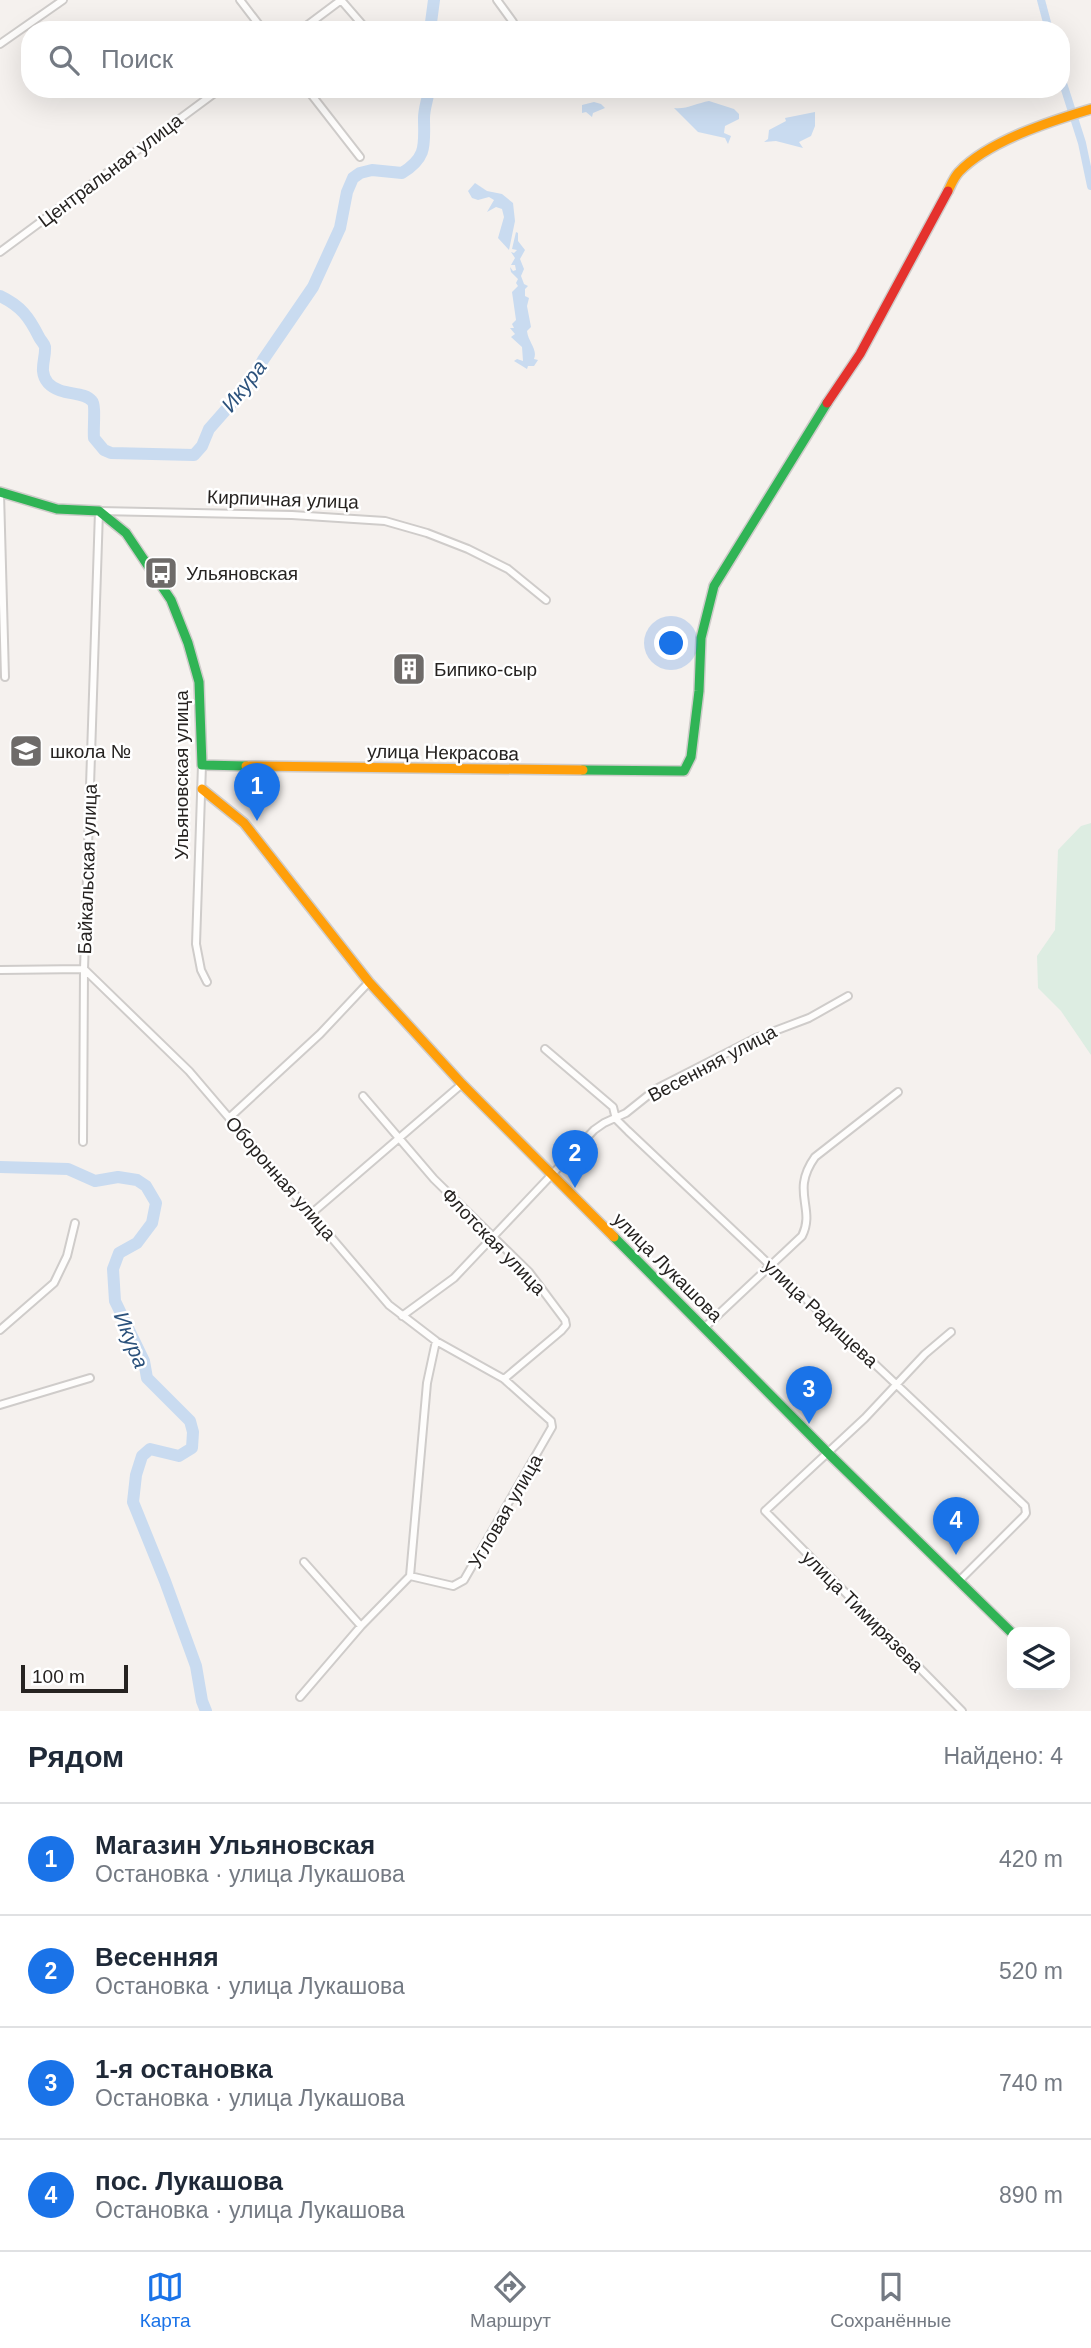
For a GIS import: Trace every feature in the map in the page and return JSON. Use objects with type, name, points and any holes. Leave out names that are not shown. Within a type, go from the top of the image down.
[{"type":"street","points":[[33,21],[63,0]]},
{"type":"street","points":[[240,0],[256,21]]},
{"type":"street","points":[[313,21],[341,0],[359,21]]},
{"type":"street","points":[[496,0],[512,21]]},
{"type":"street","points":[[0,44],[21,29]]},
{"type":"street","name":"Центральная улица","points":[[0,252],[208,98]]},
{"type":"street","points":[[314,98],[360,157]]},
{"type":"street","name":"улица Некрасова","points":[[202,765],[684,771],[691,757],[699,691],[701,638],[714,586],[810,429],[860,354],[958,173],[972,161],[1009,139],[1049,121],[1091,109]]},
{"type":"street","points":[[0,492],[5,677]]},
{"type":"street","name":"Кирпичная улица","points":[[0,492],[57,509],[292,515],[385,521],[468,549],[508,569],[546,600]]},
{"type":"street","name":"Ульяновская улица","points":[[99,511],[126,533],[171,600],[188,643],[199,682],[202,789],[196,944],[201,970],[207,982]]},
{"type":"street","name":"Байкальская улица","points":[[83,1142],[84,968],[99,511]]},
{"type":"street","name":"улица Лукашова","points":[[202,789],[244,823],[369,982],[462,1084],[1007,1628]]},
{"type":"street","points":[[0,970],[84,968]]},
{"type":"street","name":"Оборонная улица","points":[[84,968],[189,1071],[389,1305],[436,1341],[504,1380],[551,1421],[552,1427]]},
{"type":"street","points":[[229,1118],[320,1034],[369,982]]},
{"type":"street","name":"Весенняя улица","points":[[402,1316],[454,1278],[594,1130],[626,1113],[656,1089],[756,1038],[809,1018],[848,996]]},
{"type":"street","name":"улица Радищева","points":[[545,1049],[613,1107],[616,1119],[1025,1506],[1024,1516],[959,1581]]},
{"type":"street","points":[[312,1213],[462,1084]]},
{"type":"street","points":[[704,1328],[802,1236],[806,1228],[802,1185],[808,1167],[816,1157],[898,1093]]},
{"type":"street","name":"Флотская улица","points":[[363,1096],[434,1179],[529,1272],[561,1313],[566,1325],[504,1380]]},
{"type":"street","points":[[0,1330],[54,1283],[67,1256],[75,1223]]},
{"type":"street","points":[[828,1452],[897,1386],[911,1368],[951,1332]]},
{"type":"street","points":[[300,1697],[361,1626],[410,1576],[427,1383],[436,1341]]},
{"type":"street","points":[[0,1405],[90,1378]]},
{"type":"street","name":"Угловая улица","points":[[410,1576],[453,1587],[464,1580],[552,1427]]},
{"type":"street","name":"улица Тимирязева","points":[[828,1452],[765,1511],[962,1711]]},
{"type":"street","points":[[304,1562],[361,1626]]},
{"type":"green space","points":[[1091,823],[1091,1055],[1061,1011],[1038,988],[1037,956],[1055,930],[1058,850],[1081,826]]},
{"type":"water","points":[[709,101],[734,109],[739,114],[739,119],[725,126],[724,133],[731,136],[728,144],[725,138],[698,132],[674,108]]},
{"type":"water","points":[[594,102],[605,108],[593,113],[592,117],[586,112],[582,113],[582,105]]},
{"type":"water","points":[[815,112],[815,126],[811,136],[799,142],[803,148],[776,141],[764,142],[768,139],[769,130],[786,121],[785,118]]},
{"type":"water","points":[[475,183],[487,191],[502,194],[513,203],[515,221],[509,250],[498,238],[504,217],[502,209],[496,207],[487,212],[494,200],[489,197],[478,200],[472,198],[468,191]]},
{"type":"water","points":[[516,232],[518,241],[525,250],[520,259],[524,269],[521,276],[524,284],[528,286],[525,296],[529,298],[527,306],[531,327],[527,331],[535,352],[534,359],[538,360],[534,366],[528,366],[527,369],[514,361],[523,361],[522,347],[511,337],[515,334],[510,328],[514,328],[512,324],[516,320],[512,292],[518,286],[518,279],[510,267],[513,271],[516,270],[515,265],[511,265],[515,258],[511,252],[517,250],[512,249]]},
{"type":"waterway","name":"Икура","points":[[431,21],[434,0]]},
{"type":"waterway","points":[[1041,0],[1047,21]]},
{"type":"waterway","name":"Икура","points":[[0,296],[24,313],[44,344],[43,370],[48,383],[59,390],[92,401],[94,438],[104,450],[111,453],[194,455],[202,446],[209,429],[253,379],[313,287],[340,228],[347,192],[353,178],[372,170],[402,173],[420,155],[424,143],[427,98]]},
{"type":"waterway","points":[[1068,98],[1082,143],[1091,186]]},
{"type":"waterway","name":"Икура","points":[[0,1167],[68,1169],[95,1181],[118,1177],[137,1180],[146,1186],[156,1203],[152,1223],[137,1243],[119,1253],[113,1269],[115,1301],[144,1361],[147,1378],[190,1421],[193,1432],[192,1448],[179,1456],[150,1449],[142,1456],[136,1475],[133,1502],[196,1666],[206,1711]]},
{"type":"traffic: fast","points":[[583,770],[684,771],[691,757],[699,691],[701,638],[714,586],[827,403]]},
{"type":"traffic: fast","points":[[0,492],[57,509],[99,511],[126,533],[171,600],[188,643],[199,682],[202,765],[246,766]]},
{"type":"traffic: fast","points":[[614,1237],[828,1453],[1007,1628]]},
{"type":"traffic: slow","points":[[948,191],[959,172],[986,151],[1021,133],[1091,109]]},
{"type":"traffic: slow","points":[[246,766],[583,770]]},
{"type":"traffic: slow","points":[[202,789],[244,823],[369,982],[462,1084],[614,1237]]},
{"type":"traffic: jam","points":[[827,403],[860,354],[948,191]]},
{"type":"place","name":"Ульяновская","points":[[161,573]]},
{"type":"place","name":"Бипико-сыр","points":[[409,669]]},
{"type":"place","name":"школа №","points":[[26,751]]},
{"type":"place","name":"Магазин Ульяновская","points":[[257,821]]},
{"type":"place","name":"Весенняя","points":[[575,1188]]},
{"type":"place","name":"1-я остановка","points":[[809,1424]]},
{"type":"place","name":"пос. Лукашова","points":[[956,1555]]}]
